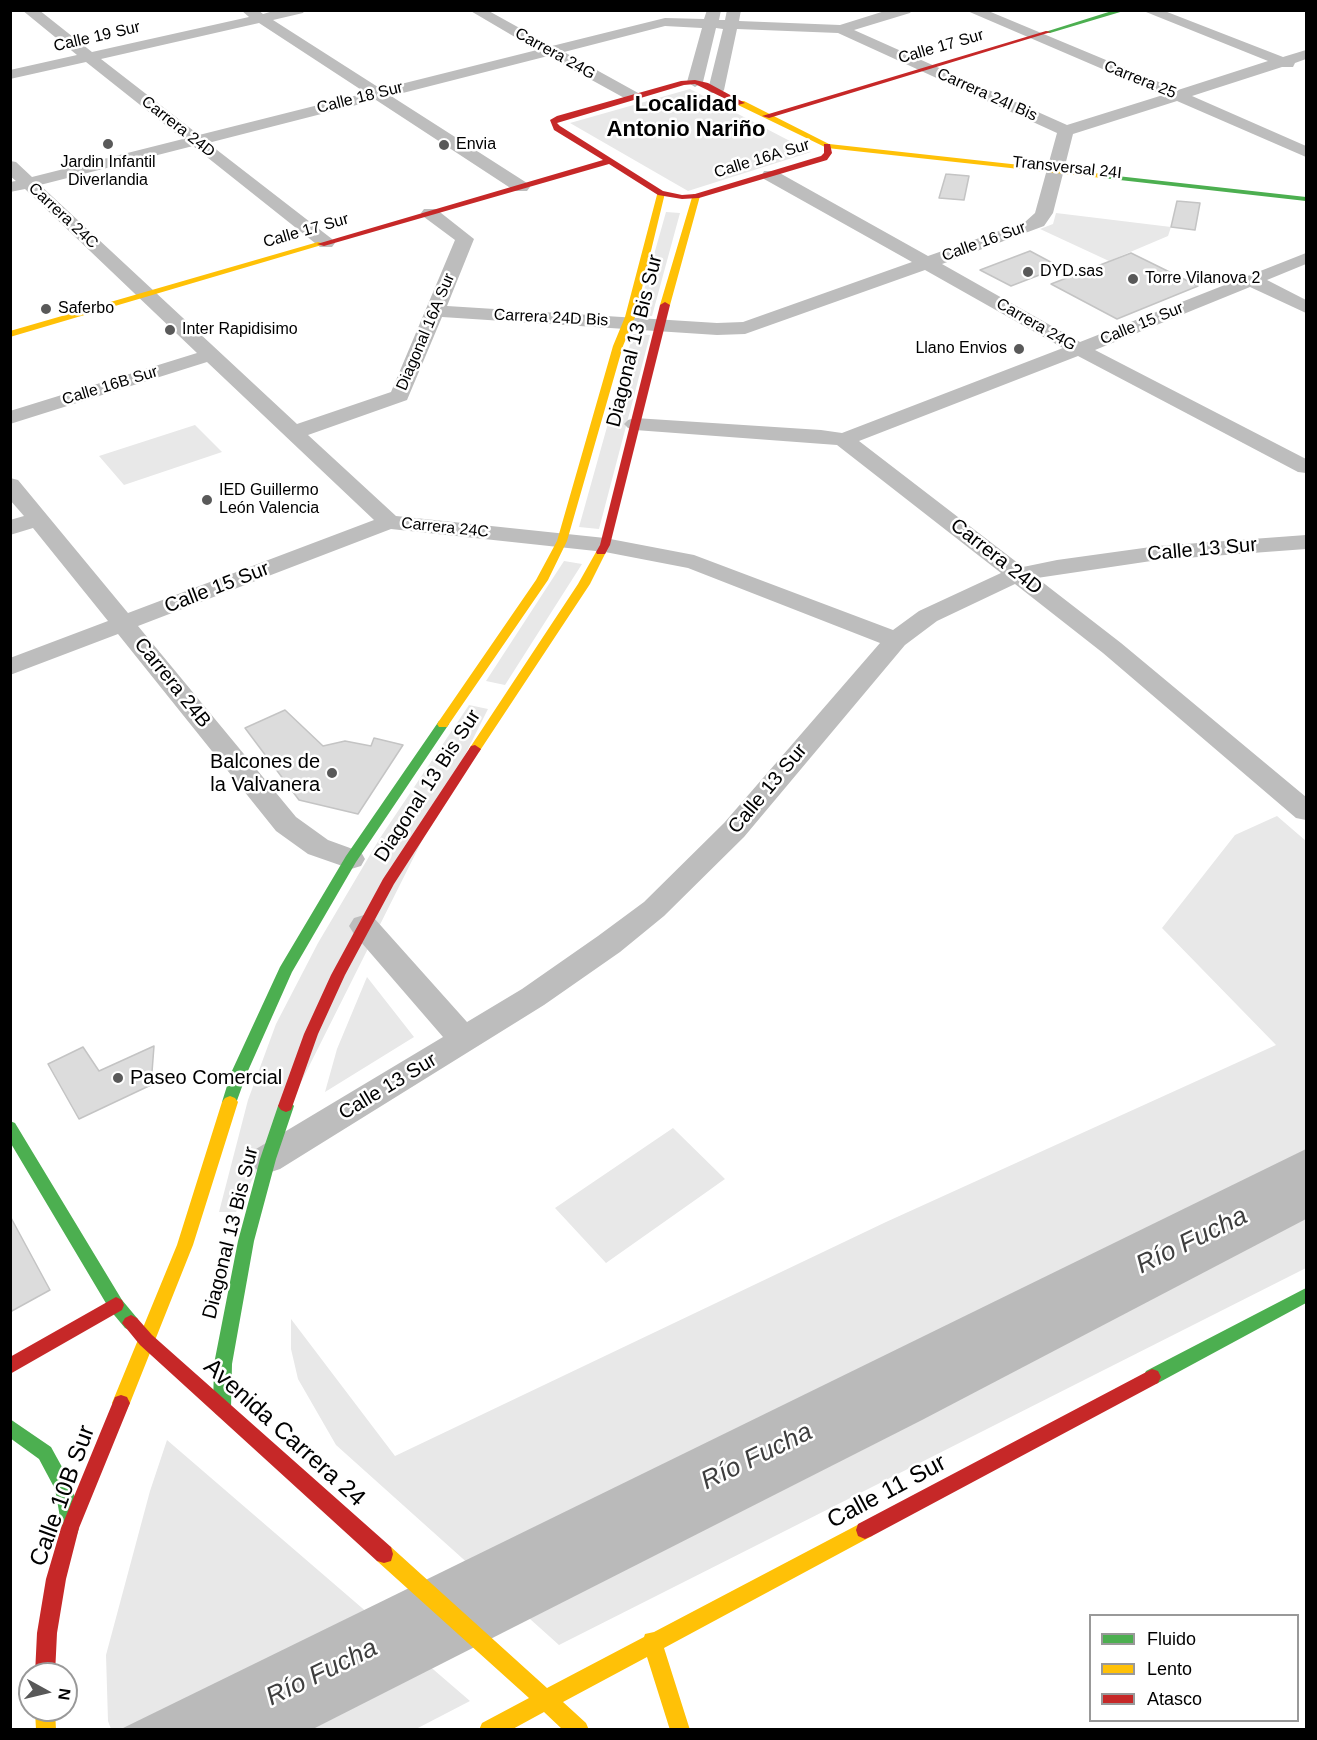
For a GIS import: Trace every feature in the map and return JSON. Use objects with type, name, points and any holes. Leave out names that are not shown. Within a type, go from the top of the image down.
[{"type":"street","name":"Carrera 24D","points":[[29,10],[326,243]]},
{"type":"street","name":"Calle 19 Sur","points":[[10,75],[90,58],[255,15],[298,10]]},
{"type":"street","name":"Carrera 24G","points":[[477,10],[633,97]]},
{"type":"street","points":[[642,10],[665,22]]},
{"type":"street","points":[[841,29],[905,10]]},
{"type":"street","name":"Carrera 25","points":[[972,10],[1177,95],[1306,152]]},
{"type":"street","name":"Calle 17 Sur","points":[[766,116],[1124,10]]},
{"type":"street","points":[[1148,10],[1306,71]]},
{"type":"street","points":[[255,15],[520,187]]},
{"type":"street","points":[[695,82],[712,17]]},
{"type":"street","points":[[716,90],[732,17]]},
{"type":"street","name":"Calle 18 Sur","points":[[19,185],[665,22],[732,17],[841,29]]},
{"type":"street","name":"Carrera 24I Bis","points":[[841,29],[1066,131]]},
{"type":"street","points":[[1066,131],[1306,54]]},
{"type":"street","points":[[662,193],[556,128],[553,122],[633,97],[695,82],[716,90],[766,116],[825,152]]},
{"type":"street","name":"Calle 16 Sur","points":[[738,330],[1038,222],[1044,213],[1066,131]]},
{"type":"street","name":"Calle 16A Sur","points":[[662,193],[682,197],[696,196],[770,175],[825,152]]},
{"type":"street","name":"Transversal 24I","points":[[825,152],[1053,177],[1306,199]]},
{"type":"street","name":"Calle 17 Sur","points":[[10,334],[610,161]]},
{"type":"street","name":"Carrera 24C","points":[[10,166],[19,185],[146,295],[389,522],[605,546],[694,562],[896,640]]},
{"type":"street","name":"Carrera 24G","points":[[770,175],[1079,349],[1306,467]]},
{"type":"street","name":"Transversal 24I","points":[[1053,177],[1306,211]]},
{"type":"street","name":"Diagonal 13 Bis Sur","points":[[146,1340],[185,1245],[239,1073],[285,971],[351,859],[472,690],[542,580],[562,541],[618,346],[628,322],[662,193]]},
{"type":"street","name":"Diagonal 13 Bis Sur","points":[[222,1408],[223,1364],[227,1334],[246,1241],[268,1160],[311,1034],[338,975],[388,882],[504,697],[584,584],[605,546],[676,259],[696,196]]},
{"type":"street","name":"Diagonal 16A Sur","points":[[295,432],[400,396],[465,239],[430,213]]},
{"type":"street","name":"Calle 15 Sur","points":[[844,440],[1306,258]]},
{"type":"street","points":[[1251,280],[1306,308]]},
{"type":"street","name":"Carrera 24D Bis","points":[[435,311],[738,330]]},
{"type":"street","name":"Calle 16B Sur","points":[[10,418],[210,355]]},
{"type":"street","name":"Carrera 24D","points":[[635,423],[821,436],[844,440],[1112,648],[1306,811]]},
{"type":"street","name":"Carrera 24B","points":[[10,485],[286,824],[318,847],[351,859]]},
{"type":"street","points":[[10,528],[38,519]]},
{"type":"street","name":"Calle 15 Sur","points":[[10,667],[389,522]]},
{"type":"street","name":"Calle 13 Sur","points":[[268,1160],[533,997],[609,944],[678,887],[734,830],[896,640],[928,616],[968,595],[1019,575],[1158,553],[1306,542]]},
{"type":"street","points":[[364,926],[464,1040]]},
{"type":"street","name":"Avenida Carrera 24","points":[[10,1127],[116,1305],[146,1340],[579,1730]]},
{"type":"street","name":"Calle 11 Sur","points":[[489,1730],[652,1641],[1306,1295]]},
{"type":"street","points":[[10,1366],[116,1305]]},
{"type":"street","name":"Calle 10B Sur","points":[[46,1662],[47,1633],[54,1590],[70,1528],[146,1340]]},
{"type":"street","points":[[10,1427],[45,1454],[63,1487],[70,1528]]},
{"type":"street","points":[[652,1641],[680,1730]]},
{"type":"shaded area","points":[[690,89],[811,152],[688,191],[570,123]]},
{"type":"shaded area","points":[[666,212],[680,213],[652,316],[637,315]]},
{"type":"shaded area","points":[[1056,213],[1171,227],[1168,236],[1109,261],[1040,229],[1053,224]]},
{"type":"shaded area","points":[[633,334],[650,335],[599,529],[579,527]]},
{"type":"shaded area","points":[[195,425],[222,452],[124,485],[99,456]]},
{"type":"shaded area","points":[[564,561],[582,564],[505,685],[486,681]]},
{"type":"shaded area","points":[[469,705],[488,709],[236,1212],[219,1212],[248,1100],[276,1024],[318,943],[380,838]]},
{"type":"shaded area","points":[[1277,816],[1306,841],[1306,1268],[559,1645],[336,1445],[298,1379],[291,1349],[291,1319],[395,1456],[886,1222],[1276,1045],[1162,928],[1235,835]]},
{"type":"shaded area","points":[[367,977],[414,1037],[325,1092],[337,1049]]},
{"type":"shaded area","points":[[673,1128],[725,1179],[606,1263],[555,1208]]},
{"type":"shaded area","points":[[167,1440],[470,1701],[416,1729],[111,1729],[108,1721],[106,1655],[150,1491]]},
{"type":"water","name":"Río Fucha","points":[[1306,1149],[1306,1219],[922,1420],[313,1729],[119,1730]]},
{"type":"building","points":[[946,174],[969,176],[964,200],[939,198]]},
{"type":"building","points":[[1177,201],[1200,203],[1195,230],[1171,227]]},
{"type":"building","points":[[1030,251],[1060,267],[1011,286],[980,270]]},
{"type":"building","name":"Torre Vilanova 2","points":[[1131,253],[1198,286],[1117,319],[1051,284]]},
{"type":"building","name":"Balcones de la Valvanera","points":[[285,710],[323,746],[345,741],[371,746],[374,738],[403,745],[358,814],[299,800],[245,728]]},
{"type":"building","name":"Paseo Comercial","points":[[154,1046],[151,1085],[79,1119],[48,1064],[83,1047],[99,1071]]},
{"type":"building","points":[[10,1216],[50,1290],[10,1312]]},
{"type":"traffic: fast","points":[[1048,32],[1124,10]]},
{"type":"traffic: fast","points":[[1102,176],[1306,199]]},
{"type":"traffic: fast","points":[[230,1102],[239,1073],[285,971],[351,859],[443,724]]},
{"type":"traffic: fast","points":[[222,1408],[223,1364],[246,1241],[268,1159],[286,1106]]},
{"type":"traffic: fast","points":[[10,1127],[116,1305],[131,1323]]},
{"type":"traffic: fast","points":[[1152,1377],[1306,1295]]},
{"type":"traffic: fast","points":[[10,1427],[45,1453],[64,1487],[70,1528]]},
{"type":"traffic: slow","points":[[741,103],[827,146],[1102,176]]},
{"type":"traffic: slow","points":[[443,724],[542,580],[562,541],[618,346],[630,317],[661,193]]},
{"type":"traffic: slow","points":[[665,305],[696,196]]},
{"type":"traffic: slow","points":[[10,334],[321,244]]},
{"type":"traffic: slow","points":[[475,749],[584,584],[601,552]]},
{"type":"traffic: slow","points":[[121,1403],[185,1245],[230,1102]]},
{"type":"traffic: slow","points":[[489,1730],[865,1530]]},
{"type":"traffic: slow","points":[[384,1554],[579,1730]]},
{"type":"traffic: slow","points":[[652,1641],[680,1730]]},
{"type":"traffic: slow","points":[[46,1722],[46,1730]]},
{"type":"traffic: jam","points":[[766,116],[1048,32]]},
{"type":"traffic: jam","points":[[741,103],[705,85],[695,82],[684,83],[560,118],[553,122],[557,128],[661,193],[682,197],[696,196],[824,158],[828,153],[827,146]]},
{"type":"traffic: jam","points":[[321,244],[610,161]]},
{"type":"traffic: jam","points":[[601,552],[605,545],[665,305]]},
{"type":"traffic: jam","points":[[286,1106],[311,1034],[338,975],[388,882],[475,749]]},
{"type":"traffic: jam","points":[[10,1366],[116,1305]]},
{"type":"traffic: jam","points":[[131,1323],[146,1340],[384,1554]]},
{"type":"traffic: jam","points":[[865,1530],[1152,1377]]},
{"type":"traffic: jam","points":[[46,1662],[47,1633],[56,1579],[70,1528],[121,1403]]},
{"type":"place","name":"Jardin Infantil Diverlandia","points":[[108,144]]},
{"type":"place","name":"Envia","points":[[444,145]]},
{"type":"place","name":"DYD.sas","points":[[1028,272]]},
{"type":"place","name":"Torre Vilanova 2","points":[[1133,279]]},
{"type":"place","name":"Saferbo","points":[[46,309]]},
{"type":"place","name":"Inter Rapidisimo","points":[[170,330]]},
{"type":"place","name":"Llano Envios","points":[[1019,349]]},
{"type":"place","name":"IED Guillermo León Valencia","points":[[207,500]]},
{"type":"place","name":"Balcones de la Valvanera","points":[[332,773]]},
{"type":"place","name":"Paseo Comercial","points":[[118,1078]]},
{"type":"district","name":"Localidad Antonio Nariño","points":[[686,118]]}]
